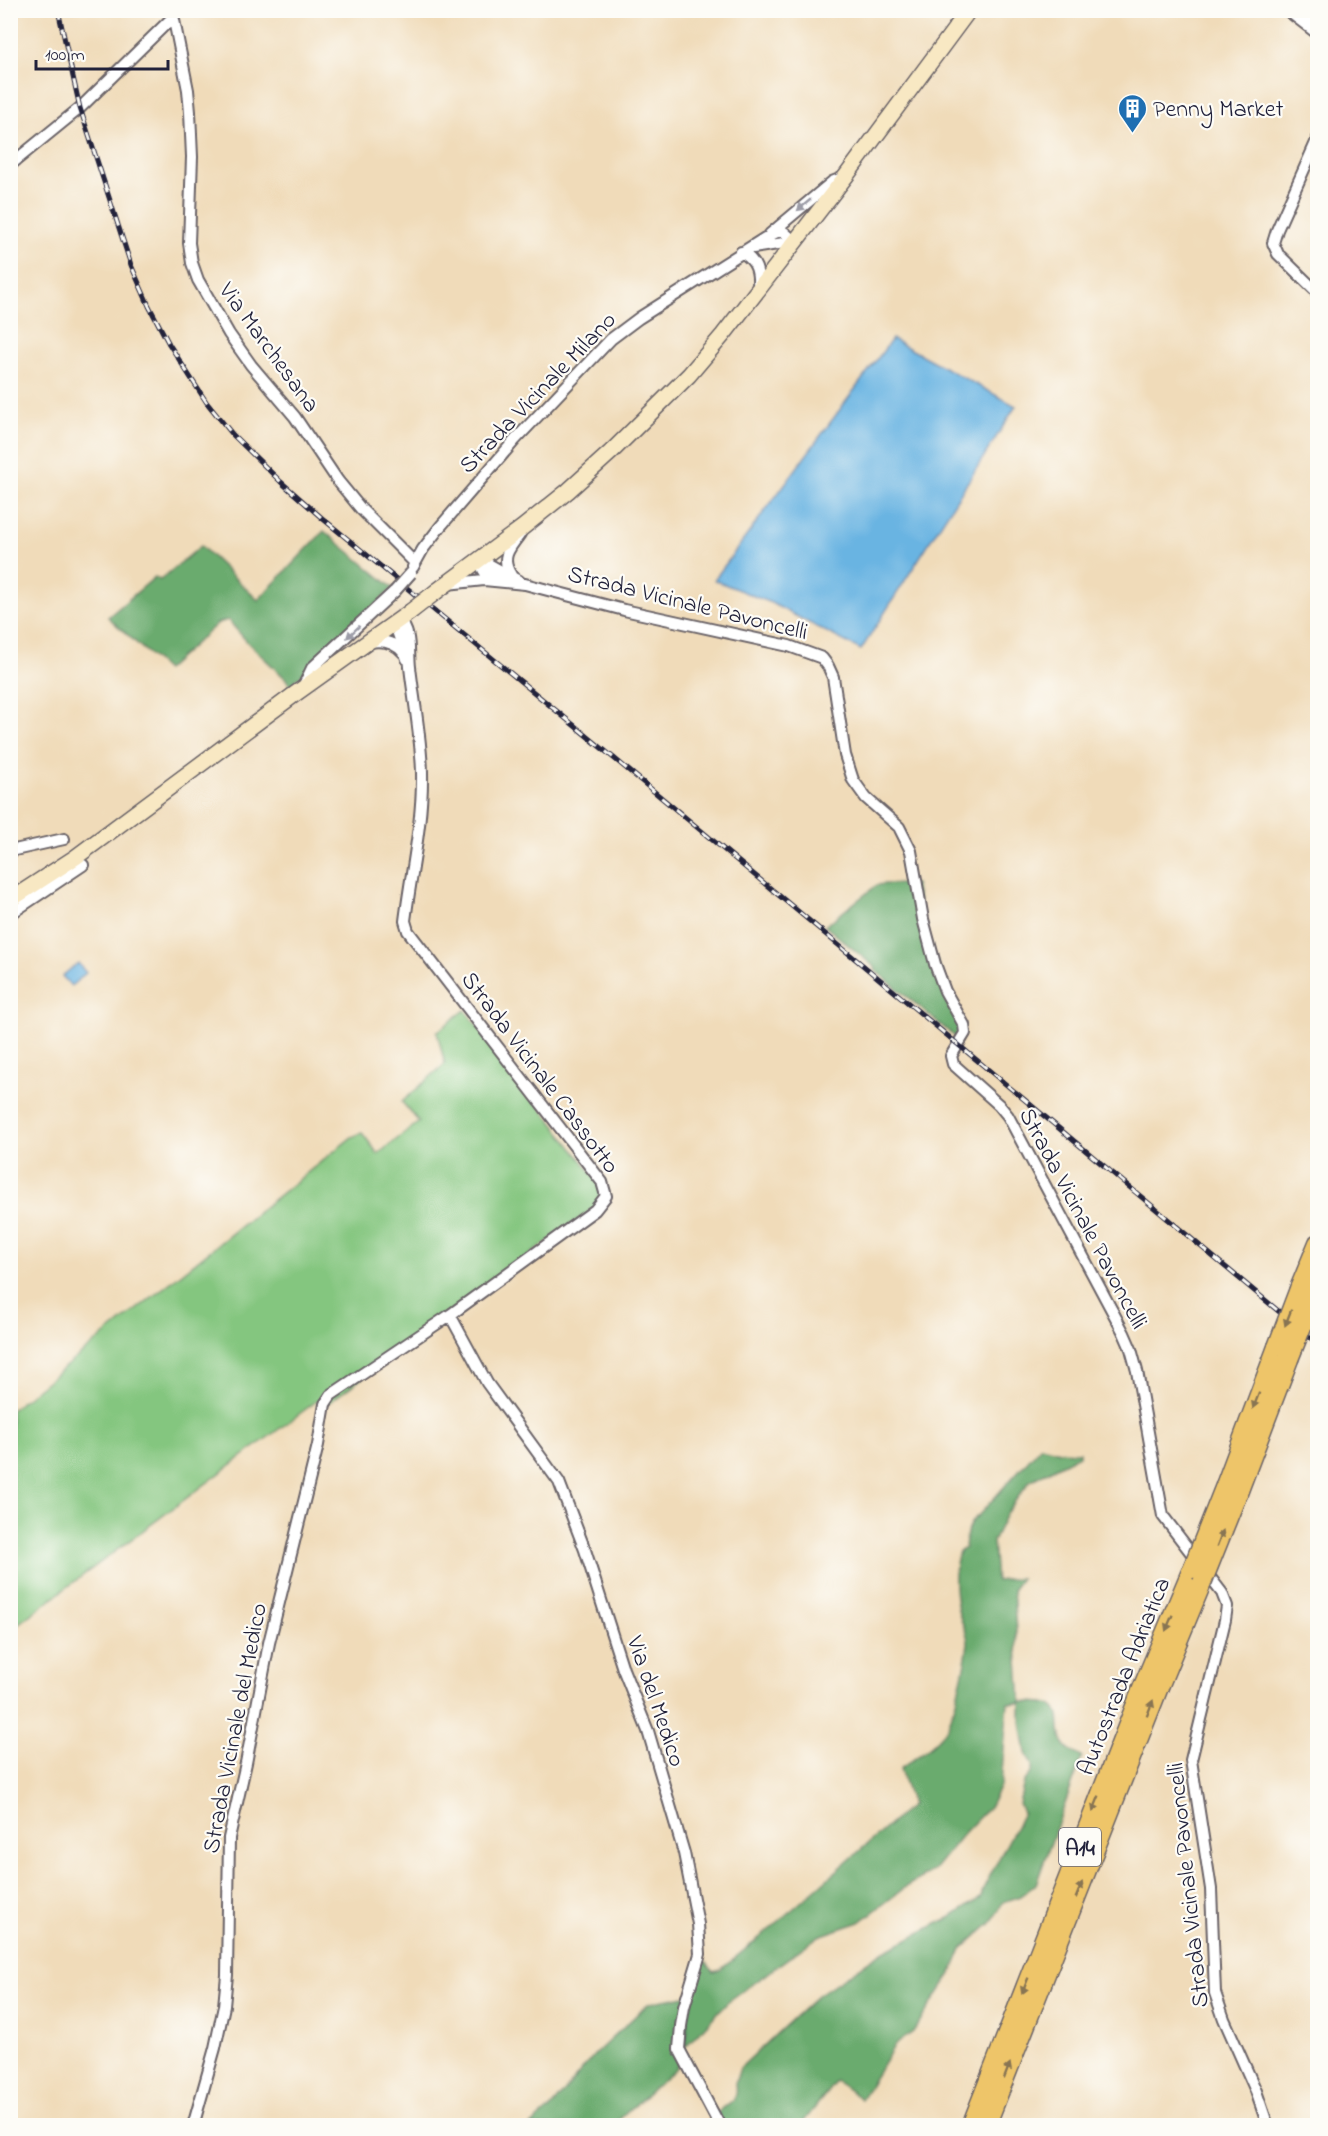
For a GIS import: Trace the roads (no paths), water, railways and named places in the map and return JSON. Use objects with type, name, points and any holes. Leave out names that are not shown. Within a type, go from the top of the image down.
[{"type":"highway","name":"Autostrada Adriatica","points":[[986,2126],[1159,1687],[1197,1576],[1283,1353],[1310,1291],[1317,1243]]},
{"type":"highway","name":"Autostrada Adriatica","points":[[971,2126],[1130,1719],[1197,1576]]},
{"type":"main road","points":[[14,897],[76,857],[302,688],[481,560],[611,452],[689,375],[758,290],[969,10]]},
{"type":"street","points":[[1288,11],[1317,21]]},
{"type":"street","points":[[1288,11],[1317,34]]},
{"type":"street","points":[[10,165],[80,108],[173,14]]},
{"type":"street","name":"Via Marchesana","points":[[173,14],[188,90],[192,157],[189,243],[192,263],[198,280],[229,334],[251,365],[295,417],[338,481],[413,568]]},
{"type":"street","points":[[1317,138],[1273,243],[1278,254],[1317,293]]},
{"type":"street","name":"Strada Vicinale Milano","points":[[302,688],[312,668],[395,591],[441,527],[507,449],[611,339],[639,318],[765,238],[832,182],[846,176]]},
{"type":"street","points":[[765,238],[777,232],[784,232],[794,243]]},
{"type":"street","points":[[741,252],[757,246],[794,243]]},
{"type":"street","points":[[741,252],[757,266],[758,290]]},
{"type":"street","points":[[442,588],[507,578],[508,550],[527,524]]},
{"type":"street","name":"Strada Vicinale Pavoncelli","points":[[481,560],[507,578],[525,584],[624,610],[789,646],[822,658],[828,666],[833,676],[845,755],[853,780],[866,798],[899,827],[911,851],[923,920],[935,964],[945,991],[964,1025],[965,1033],[951,1056],[953,1064],[999,1105],[1008,1116],[1124,1333],[1137,1371],[1163,1516],[1225,1599],[1225,1620],[1191,1760],[1211,1889],[1215,1993],[1256,2091],[1268,2126]]},
{"type":"street","points":[[404,616],[407,633],[407,660]]},
{"type":"street","points":[[366,642],[389,642],[397,646],[407,660]]},
{"type":"street","name":"Strada Vicinale Cassotto","points":[[293,1551],[328,1398],[450,1315],[596,1210],[604,1200],[606,1193],[602,1182],[408,931],[405,921],[418,838],[422,772],[407,660]]},
{"type":"street","points":[[10,851],[64,839]]},
{"type":"street","points":[[10,914],[83,866]]},
{"type":"street","name":"Via del Medico","points":[[450,1315],[492,1391],[559,1482],[588,1559],[623,1669],[648,1731],[684,1853],[698,1924],[699,1954],[684,2007],[680,2049],[720,2126]]},
{"type":"street","name":"Strada Vicinale del Medico","points":[[193,2126],[224,2006],[227,1975],[229,1838],[269,1643],[293,1551]]},
{"type":"water","points":[[892,339],[1016,406],[861,650],[771,603],[714,580]]},
{"type":"water","points":[[78,963],[86,973],[71,986],[62,976]]},
{"type":"railway","points":[[58,10],[80,108],[131,265],[169,344],[207,403],[233,435],[322,518],[1318,1344]]},
{"type":"place","name":"Penny Market","points":[[1132,134]]}]
